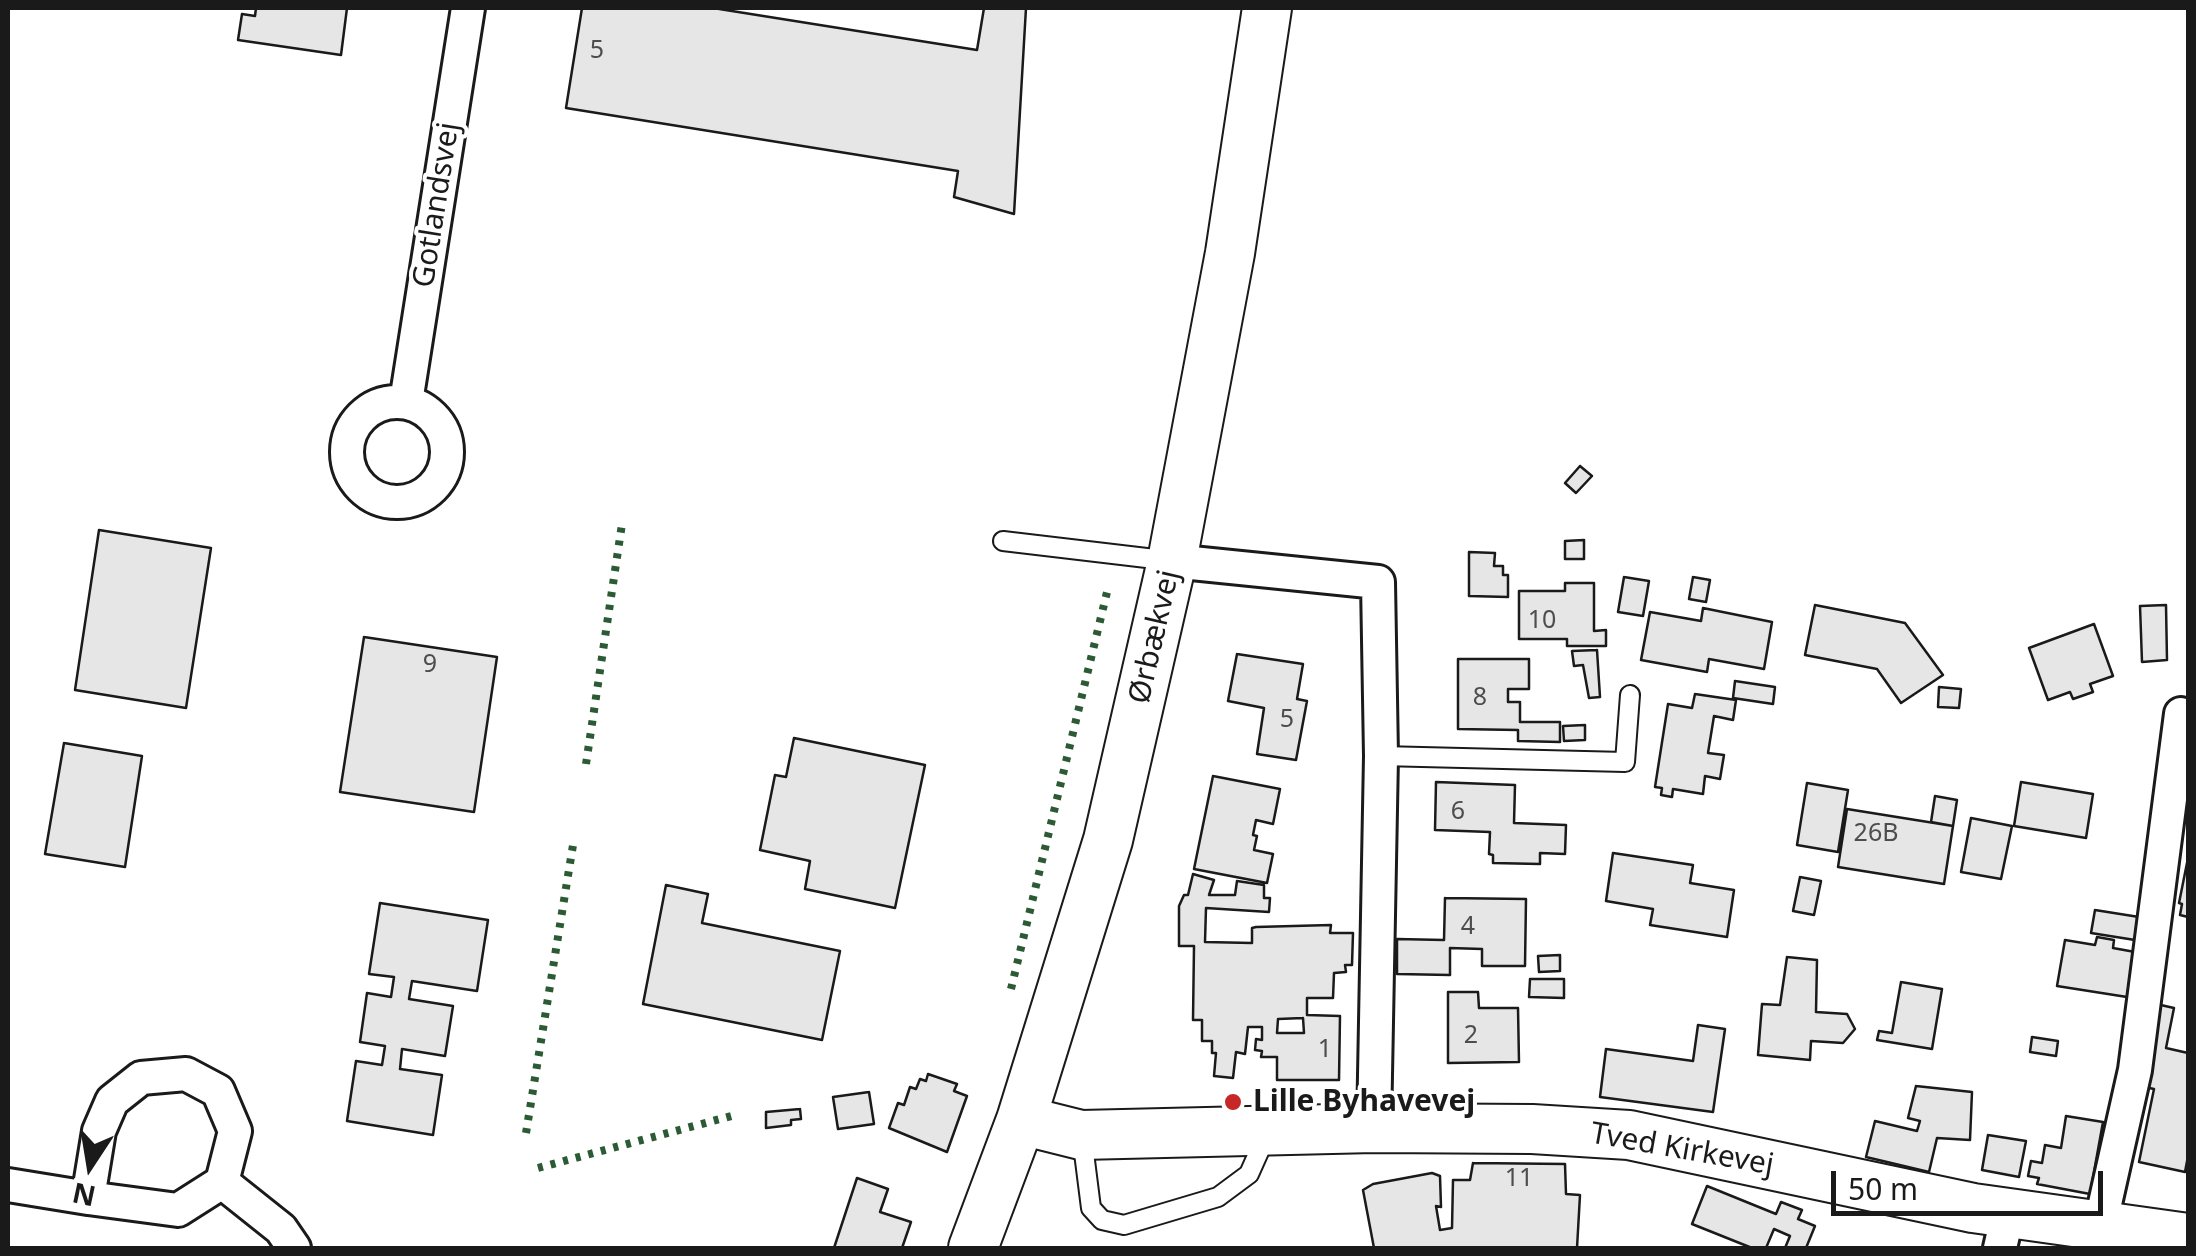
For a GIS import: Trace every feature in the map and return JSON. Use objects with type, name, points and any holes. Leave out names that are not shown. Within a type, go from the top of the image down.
[{"type":"street","name":"Gotlandsvej","points":[[406,402],[468,8]]},
{"type":"street","name":"Ørbækvej","points":[[973,1248],[1022,1120],[1108,840],[1172,560],[1230,253],[1267,8]]},
{"type":"street","points":[[1172,560],[1378,582],[1381,756],[1374,1128]]},
{"type":"street","points":[[2100,1226],[2136,1070],[2181,714]]},
{"type":"street","points":[[8,1186],[88,1198],[178,1210],[222,1182],[235,1131],[218,1091],[186,1074],[141,1078],[112,1101],[98,1131],[88,1198]]},
{"type":"street","name":"Tved Kirkevej","points":[[1022,1120],[1082,1136],[1374,1128],[1629,1134],[1725,1152],[1855,1184],[2004,1231],[2100,1226],[2188,1238]]},
{"type":"street","points":[[222,1182],[281,1229],[294,1248]]},
{"type":"lane","points":[[1003,542],[1172,560]]},
{"type":"lane","points":[[1381,756],[1625,762],[1630,695]]},
{"type":"lane","points":[[1082,1136],[1091,1208],[1102,1220],[1124,1225],[1218,1197],[1250,1174],[1268,1131]]},
{"type":"building","points":[[256,8],[347,8],[341,55],[238,40],[242,14],[255,16]]},
{"type":"building","points":[[582,8],[713,8],[977,50],[984,8],[1026,8],[1014,214],[954,197],[958,171],[566,108]]},
{"type":"building","points":[[1580,466],[1592,476],[1576,493],[1565,483]]},
{"type":"building","points":[[99,530],[211,548],[186,708],[75,690]]},
{"type":"building","points":[[1584,540],[1584,559],[1565,559],[1565,541]]},
{"type":"building","points":[[1469,552],[1495,553],[1494,566],[1503,566],[1503,575],[1508,575],[1508,597],[1469,596]]},
{"type":"building","points":[[1624,577],[1649,581],[1643,616],[1618,612]]},
{"type":"building","points":[[1693,577],[1710,580],[1706,602],[1689,599]]},
{"type":"building","points":[[1565,583],[1594,583],[1594,631],[1606,630],[1606,646],[1567,646],[1567,639],[1519,639],[1519,591],[1565,591]]},
{"type":"building","points":[[1815,605],[1905,623],[1943,675],[1901,703],[1877,669],[1805,655]]},
{"type":"building","points":[[2166,605],[2167,660],[2142,662],[2140,606]]},
{"type":"building","points":[[1703,608],[1772,622],[1764,669],[1709,659],[1707,672],[1641,660],[1650,612],[1701,621]]},
{"type":"building","points":[[2094,624],[2113,676],[2090,684],[2093,692],[2073,699],[2070,692],[2048,700],[2029,648]]},
{"type":"building","points":[[364,637],[497,657],[474,812],[340,792]]},
{"type":"building","points":[[1597,650],[1600,697],[1589,698],[1583,665],[1574,666],[1572,651]]},
{"type":"building","points":[[1237,654],[1303,664],[1297,699],[1307,701],[1296,760],[1257,754],[1264,708],[1228,701]]},
{"type":"building","points":[[1458,659],[1529,659],[1529,689],[1508,689],[1508,702],[1520,702],[1520,722],[1560,722],[1560,742],[1518,741],[1518,730],[1458,729]]},
{"type":"building","points":[[1735,681],[1775,687],[1773,704],[1733,698]]},
{"type":"building","points":[[1939,687],[1961,689],[1959,708],[1938,707]]},
{"type":"building","points":[[1695,694],[1736,700],[1733,720],[1714,716],[1708,753],[1724,755],[1720,779],[1705,776],[1703,794],[1673,789],[1672,797],[1661,795],[1662,788],[1655,787],[1668,704],[1692,708]]},
{"type":"building","points":[[1585,725],[1585,740],[1564,741],[1563,726]]},
{"type":"building","points":[[794,738],[925,765],[895,908],[805,889],[810,861],[760,850],[775,775],[786,777]]},
{"type":"building","points":[[64,743],[142,756],[125,867],[45,854]]},
{"type":"building","points":[[1213,776],[1280,789],[1273,824],[1256,820],[1253,835],[1257,836],[1254,850],[1273,854],[1267,883],[1194,869]]},
{"type":"building","points":[[1436,782],[1515,785],[1514,823],[1566,825],[1565,854],[1540,853],[1540,864],[1493,863],[1493,855],[1489,854],[1490,832],[1435,830]]},
{"type":"building","points":[[2021,782],[2093,794],[2086,838],[2014,826]]},
{"type":"building","points":[[1807,783],[1848,790],[1838,852],[1797,845]]},
{"type":"building","points":[[1935,796],[1957,800],[1953,826],[1931,822]]},
{"type":"building","points":[[1847,809],[1953,826],[1944,884],[1838,867]]},
{"type":"building","points":[[1971,818],[2012,826],[2001,879],[1961,872]]},
{"type":"building","points":[[1613,853],[1693,865],[1690,883],[1734,890],[1727,937],[1650,925],[1653,909],[1606,901]]},
{"type":"building","points":[[2188,858],[2188,917],[2180,915],[2179,903]]},
{"type":"building","points":[[1193,874],[1214,880],[1209,895],[1235,895],[1237,881],[1264,885],[1264,898],[1270,898],[1269,912],[1206,908],[1205,942],[1252,943],[1252,928],[1256,927],[1331,925],[1330,933],[1353,933],[1352,965],[1345,965],[1346,972],[1334,973],[1333,998],[1307,998],[1307,1015],[1340,1016],[1339,1080],[1277,1080],[1277,1057],[1261,1057],[1262,1051],[1255,1050],[1256,1039],[1262,1040],[1262,1027],[1248,1027],[1245,1054],[1236,1052],[1233,1078],[1214,1076],[1216,1053],[1212,1053],[1212,1041],[1202,1041],[1202,1020],[1193,1020],[1194,946],[1179,946],[1179,906],[1184,895],[1188,895]],"holes":[[[1303,1018],[1304,1033],[1277,1033],[1278,1019]]]},
{"type":"building","points":[[1800,877],[1821,881],[1814,915],[1793,911]]},
{"type":"building","points":[[666,885],[708,894],[702,923],[840,951],[822,1040],[643,1004]]},
{"type":"building","points":[[1445,898],[1526,899],[1525,966],[1482,966],[1482,949],[1450,948],[1450,975],[1397,974],[1397,939],[1444,940]]},
{"type":"building","points":[[380,903],[488,920],[477,991],[412,981],[409,999],[453,1006],[445,1056],[402,1049],[400,1069],[442,1075],[433,1135],[347,1121],[356,1061],[382,1065],[385,1046],[360,1042],[367,993],[391,997],[394,977],[369,974]]},
{"type":"building","points":[[2095,910],[2139,917],[2135,940],[2091,933]]},
{"type":"building","points":[[2097,937],[2114,940],[2113,948],[2135,952],[2127,997],[2057,986],[2065,940],[2095,945]]},
{"type":"building","points":[[1560,955],[1560,971],[1539,972],[1538,956]]},
{"type":"building","points":[[1787,957],[1817,960],[1816,1012],[1847,1014],[1855,1029],[1843,1043],[1811,1041],[1810,1060],[1758,1055],[1762,1004],[1780,1005]]},
{"type":"building","points":[[1530,979],[1564,979],[1564,998],[1529,997]]},
{"type":"building","points":[[1901,982],[1942,989],[1932,1049],[1877,1040],[1879,1031],[1892,1033]]},
{"type":"building","points":[[1448,992],[1478,992],[1479,1008],[1518,1008],[1519,1062],[1448,1063]]},
{"type":"building","points":[[2152,1003],[2174,1008],[2166,1048],[2188,1053],[2185,1172],[2139,1162],[2154,1089],[2135,1085]]},
{"type":"building","points":[[1698,1025],[1725,1029],[1713,1112],[1600,1097],[1606,1049],[1693,1061]]},
{"type":"building","points":[[2032,1037],[2058,1041],[2056,1056],[2030,1052]]},
{"type":"building","points":[[928,1074],[957,1084],[954,1091],[967,1096],[947,1152],[889,1128],[898,1103],[904,1105],[910,1087],[916,1089],[920,1079],[926,1081]]},
{"type":"building","points":[[1916,1086],[1972,1092],[1970,1140],[1937,1138],[1929,1172],[1866,1157],[1875,1121],[1917,1131],[1920,1121],[1908,1118]]},
{"type":"building","points":[[869,1092],[874,1124],[838,1129],[833,1097]]},
{"type":"building","points":[[800,1109],[801,1119],[791,1120],[791,1125],[766,1128],[766,1112]]},
{"type":"building","points":[[2066,1116],[2103,1122],[2090,1194],[2037,1184],[2039,1178],[2028,1176],[2031,1161],[2042,1163],[2045,1145],[2061,1148]]},
{"type":"building","points":[[1988,1135],[2026,1141],[2019,1177],[1982,1170]]},
{"type":"building","points":[[1473,1163],[1565,1164],[1566,1194],[1580,1195],[1577,1248],[1374,1248],[1363,1190],[1373,1184],[1432,1173],[1440,1176],[1441,1207],[1436,1206],[1440,1230],[1452,1228],[1453,1180],[1470,1180]]},
{"type":"building","points":[[857,1178],[888,1189],[880,1212],[911,1222],[902,1248],[834,1248]]},
{"type":"building","points":[[1707,1186],[1776,1214],[1781,1202],[1802,1210],[1798,1219],[1815,1226],[1806,1248],[1785,1248],[1790,1236],[1774,1229],[1766,1248],[1752,1248],[1692,1224]]},
{"type":"hedge","points":[[586,764],[622,524]]},
{"type":"hedge","points":[[1011,989],[1108,588]]},
{"type":"hedge","points":[[526,1133],[574,839]]},
{"type":"hedge","points":[[538,1168],[735,1115]]},
{"type":"place","name":"Lille Byhavevej","points":[[1233,1102]]}]
